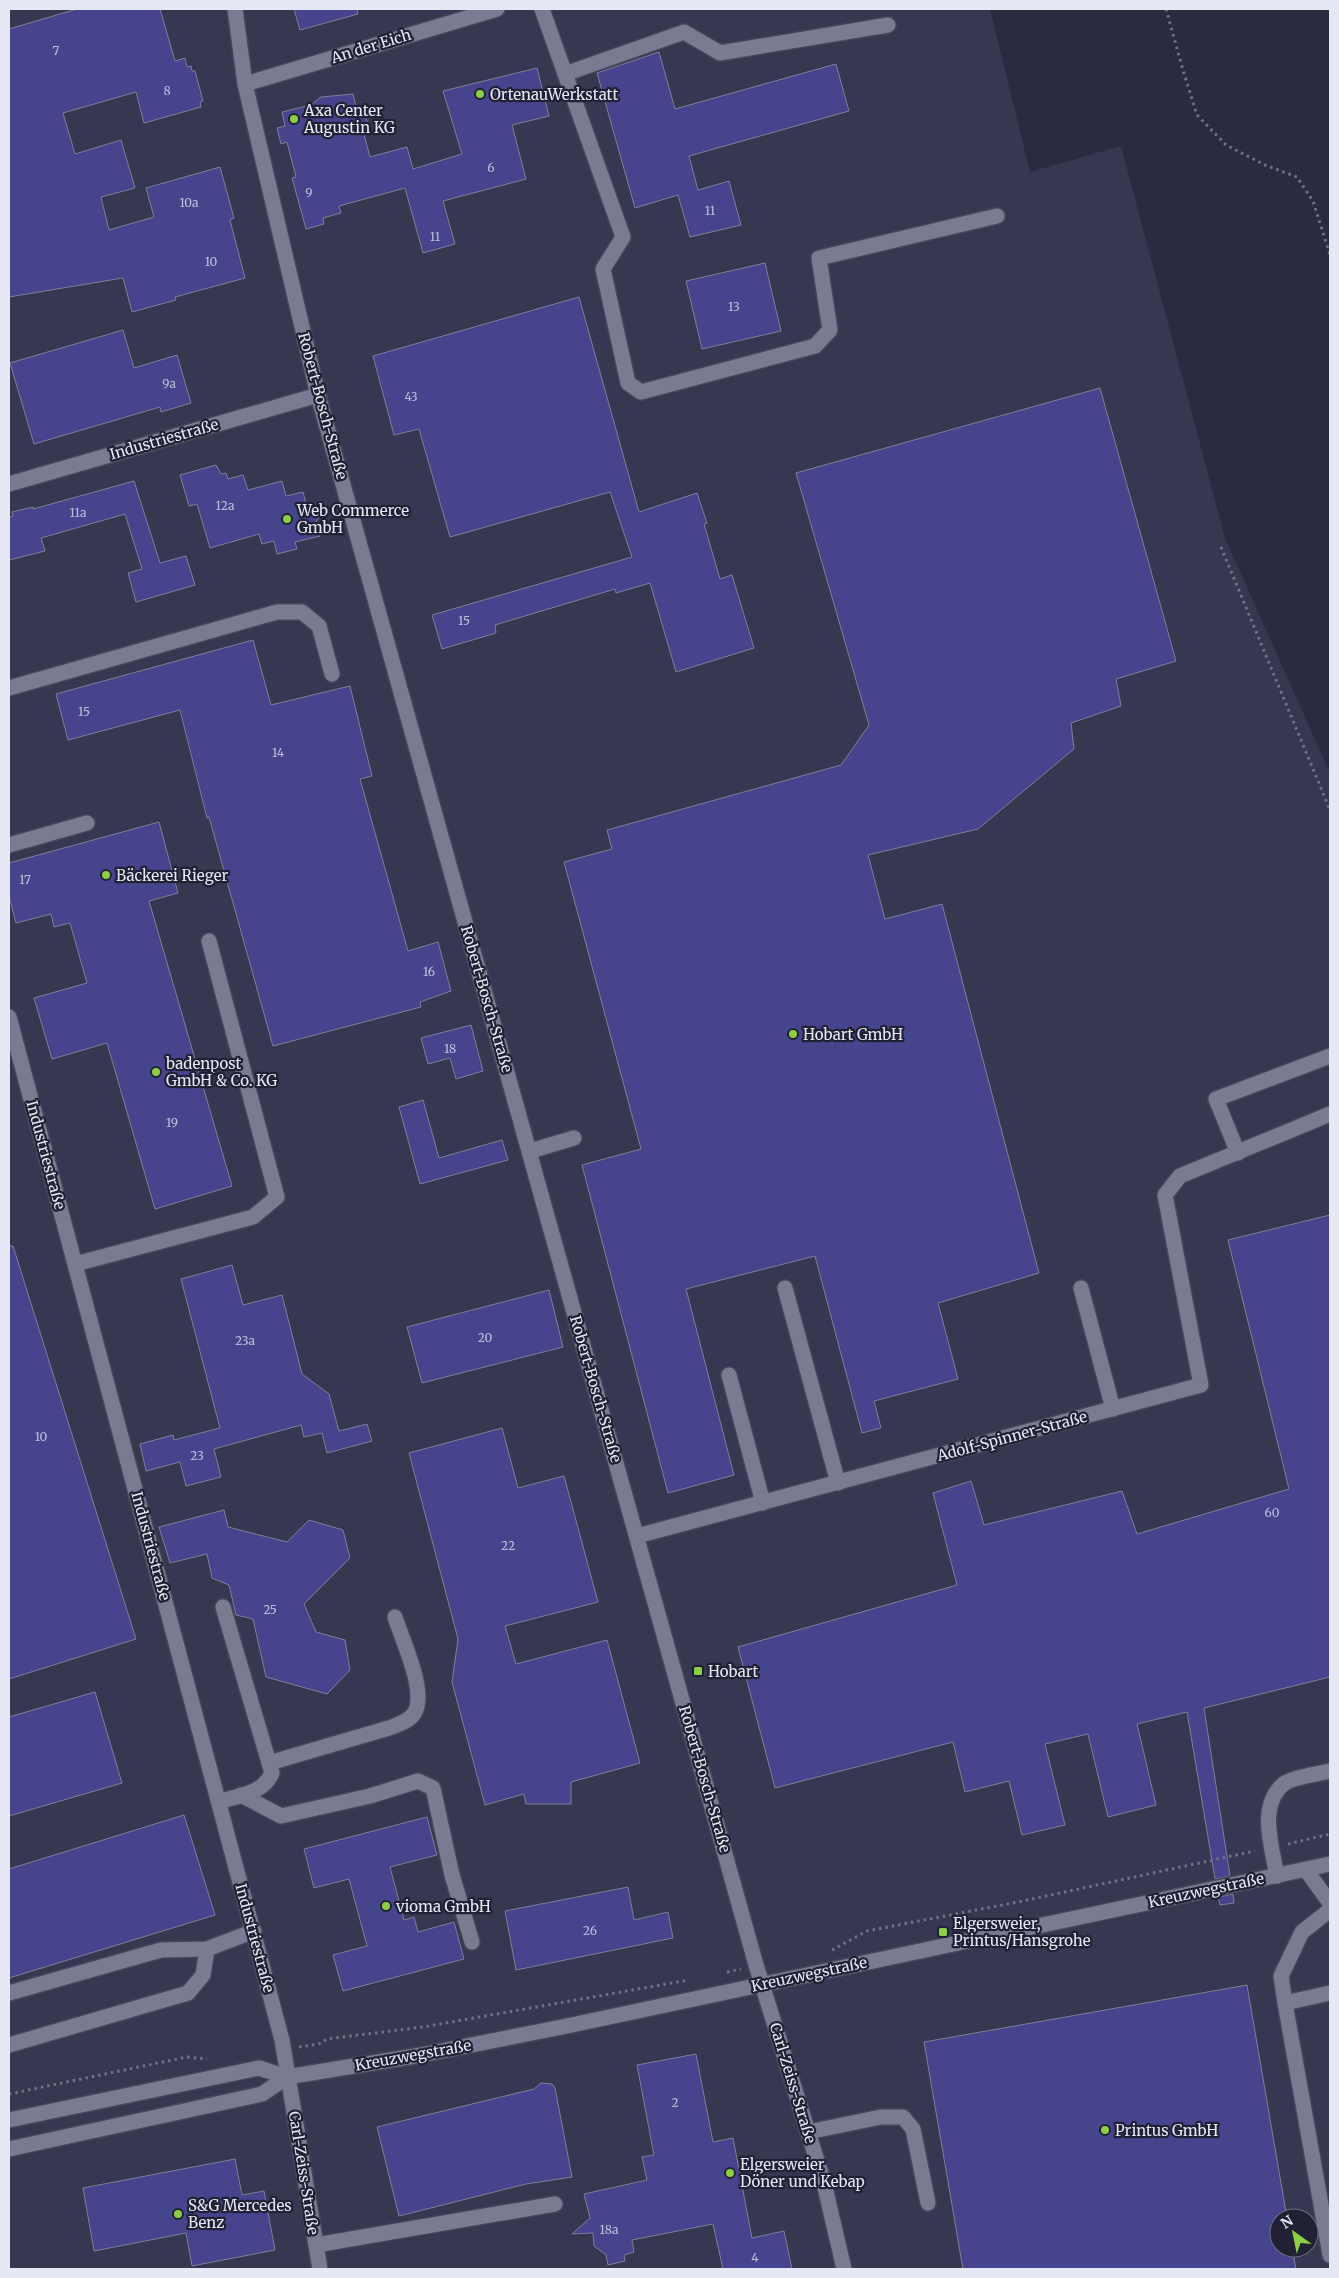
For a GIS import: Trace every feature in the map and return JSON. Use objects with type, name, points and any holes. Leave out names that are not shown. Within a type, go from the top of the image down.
[{"type":"street","name":"Robert-Bosch-Straße","points":[[235,9],[245,84],[318,395],[762,1984]]},
{"type":"street","name":"An der Eich","points":[[245,84],[497,9]]},
{"type":"street","points":[[542,9],[623,237],[603,269],[628,383],[641,392],[815,346],[830,330],[818,258],[997,216]]},
{"type":"street","points":[[565,74],[684,32],[720,53],[888,25]]},
{"type":"street","name":"Industriestraße","points":[[9,484],[318,395]]},
{"type":"street","points":[[9,688],[277,612],[302,612],[319,626],[332,674]]},
{"type":"street","points":[[9,845],[86,823]]},
{"type":"street","points":[[75,1264],[253,1217],[277,1197],[209,941]]},
{"type":"street","name":"Industriestraße","points":[[9,1017],[254,1931],[284,2049],[287,2077]]},
{"type":"street","points":[[1330,1056],[1216,1098],[1238,1153],[1330,1114]]},
{"type":"street","points":[[530,1151],[574,1138]]},
{"type":"street","name":"Adolf-Spinner-Straße","points":[[637,1536],[1201,1385],[1165,1195],[1180,1176],[1238,1153]]},
{"type":"street","points":[[785,1288],[838,1483]]},
{"type":"street","points":[[1081,1288],[1113,1409]]},
{"type":"street","points":[[729,1375],[763,1503]]},
{"type":"street","points":[[219,1802],[267,1784],[272,1773],[223,1607]]},
{"type":"street","points":[[269,1763],[389,1728],[407,1720],[413,1714],[418,1705],[419,1692],[395,1617]]},
{"type":"street","points":[[1277,1876],[1268,1815],[1273,1797],[1286,1782],[1330,1771]]},
{"type":"street","points":[[241,1795],[280,1816],[370,1796],[418,1781],[433,1788],[452,1875],[472,1942]]},
{"type":"street","name":"Kreuzwegstraße","points":[[9,2149],[262,2094],[287,2077],[515,2037],[1330,1864]]},
{"type":"street","points":[[1306,1870],[1330,1904]]},
{"type":"street","points":[[1330,1910],[1302,1932],[1281,1976],[1330,2255]]},
{"type":"street","points":[[9,1993],[161,1950],[207,1949],[254,1931]]},
{"type":"street","points":[[9,2046],[188,1993],[203,1975],[207,1949]]},
{"type":"street","name":"Carl-Zeiss-Straße","points":[[762,1984],[824,2183],[844,2269]]},
{"type":"street","points":[[1285,2003],[1330,1993]]},
{"type":"street","name":"Kreuzwegstraße","points":[[9,2120],[260,2068],[287,2077]]},
{"type":"street","name":"Carl-Zeiss-Straße","points":[[287,2077],[320,2269]]},
{"type":"street","points":[[808,2132],[881,2117],[903,2117],[913,2129],[928,2203]]},
{"type":"street","points":[[316,2245],[555,2204]]},
{"type":"path","points":[[1166,9],[1182,70],[1197,114],[1226,144],[1265,165],[1297,177],[1313,201],[1330,255]]},
{"type":"path","points":[[1221,547],[1330,810]]},
{"type":"path","points":[[830,1951],[867,1931],[1023,1901],[1330,1834]]},
{"type":"path","points":[[722,1973],[756,1965]]},
{"type":"path","points":[[284,2049],[319,2044],[327,2039],[406,2030],[695,1979]]},
{"type":"path","points":[[9,2094],[187,2057],[216,2060]]},
{"type":"shaded area","points":[[9,9],[990,9],[1030,172],[1121,146],[1225,538],[1330,773],[1330,2269],[9,2269]]},
{"type":"building","points":[[77,9],[160,9],[175,61],[185,58],[187,67],[191,66],[192,71],[195,71],[203,101],[200,102],[201,107],[144,123],[136,92],[63,113],[75,154],[121,140],[135,188],[101,197],[109,230],[154,217],[146,188],[220,167],[234,218],[230,220],[245,278],[175,297],[176,300],[132,312],[123,278],[9,297],[9,29]]},
{"type":"building","points":[[294,9],[357,9],[358,14],[300,30]]},
{"type":"building","points":[[659,52],[675,109],[836,64],[849,111],[689,156],[698,190],[729,181],[741,225],[690,237],[678,195],[635,208],[597,73]]},
{"type":"building","points":[[537,68],[549,116],[512,125],[526,179],[443,201],[455,244],[423,253],[405,188],[339,206],[341,213],[323,218],[324,224],[306,229],[292,178],[296,177],[287,142],[281,144],[277,128],[285,126],[282,112],[311,105],[321,97],[353,94],[357,111],[364,109],[368,125],[362,127],[370,157],[407,147],[413,169],[462,154],[443,91]]},
{"type":"building","points":[[765,263],[781,331],[702,349],[686,281]]},
{"type":"building","points":[[579,297],[639,512],[697,493],[707,523],[704,524],[720,579],[732,575],[754,648],[676,672],[650,583],[616,593],[615,589],[495,625],[496,633],[442,649],[432,615],[632,557],[610,492],[450,537],[419,429],[394,435],[373,356]]},
{"type":"building","points":[[123,330],[134,368],[177,355],[191,403],[161,412],[160,407],[34,444],[10,363]]},
{"type":"building","name":"Hobart GmbH","points":[[1100,388],[1176,661],[1116,679],[1121,706],[1071,723],[1074,749],[978,829],[868,855],[885,919],[942,904],[1039,1273],[938,1303],[958,1379],[874,1401],[881,1428],[862,1433],[815,1256],[686,1289],[734,1475],[668,1493],[582,1165],[641,1149],[564,862],[612,849],[607,830],[841,765],[869,725],[796,473]]},
{"type":"building","points":[[216,465],[221,474],[226,473],[228,479],[243,475],[248,490],[282,481],[286,496],[303,492],[308,512],[325,508],[316,522],[320,536],[295,542],[297,549],[277,554],[274,541],[262,544],[259,534],[210,548],[197,504],[189,506],[180,475]]},
{"type":"building","points":[[134,481],[160,563],[186,556],[195,585],[136,602],[128,573],[142,569],[125,514],[41,538],[45,551],[9,560],[9,517],[13,516],[12,512],[33,507],[33,509]]},
{"type":"building","points":[[253,640],[271,705],[350,686],[372,776],[360,779],[408,951],[438,942],[451,991],[420,1002],[421,1007],[273,1046],[209,817],[207,818],[180,710],[68,740],[56,694]]},
{"type":"building","points":[[159,822],[178,893],[149,901],[232,1186],[155,1209],[107,1043],[52,1059],[34,998],[87,983],[70,923],[54,927],[51,914],[16,923],[9,896],[9,863]]},
{"type":"building","points":[[471,1025],[483,1071],[456,1079],[450,1058],[428,1064],[421,1038]]},
{"type":"building","points":[[423,1100],[439,1158],[502,1140],[508,1160],[420,1184],[399,1107]]},
{"type":"building","points":[[1330,1215],[1330,1677],[1204,1708],[1230,1876],[1215,1879],[1187,1712],[1137,1724],[1156,1805],[1108,1817],[1088,1734],[1045,1744],[1065,1825],[1022,1835],[1009,1781],[965,1792],[953,1742],[775,1788],[738,1647],[957,1585],[933,1493],[971,1481],[984,1525],[1122,1491],[1137,1534],[1289,1489],[1228,1240]]},
{"type":"building","points":[[9,1246],[13,1246],[136,1639],[9,1679]]},
{"type":"building","points":[[232,1265],[243,1305],[282,1295],[302,1374],[329,1394],[339,1431],[367,1424],[372,1441],[327,1453],[322,1433],[304,1437],[301,1425],[214,1449],[221,1477],[186,1486],[180,1462],[146,1471],[140,1444],[173,1435],[174,1440],[220,1428],[181,1279]]},
{"type":"building","points":[[549,1290],[563,1347],[422,1383],[407,1327]]},
{"type":"building","points":[[502,1428],[518,1488],[564,1476],[598,1602],[505,1626],[516,1664],[607,1640],[640,1763],[571,1782],[571,1804],[526,1804],[524,1794],[485,1805],[452,1682],[458,1639],[409,1453]]},
{"type":"building","points":[[224,1510],[228,1527],[287,1542],[309,1520],[343,1530],[350,1558],[304,1604],[316,1632],[345,1640],[350,1670],[327,1694],[266,1677],[253,1619],[236,1615],[229,1585],[212,1578],[207,1554],[170,1563],[159,1527]]},
{"type":"building","points":[[95,1692],[122,1783],[9,1816],[9,1717]]},
{"type":"building","points":[[184,1815],[215,1915],[9,1978],[9,1869]]},
{"type":"building","points":[[427,1817],[437,1855],[390,1867],[404,1920],[414,1917],[418,1932],[454,1922],[464,1959],[343,1991],[333,1955],[367,1946],[349,1879],[314,1888],[304,1849]]},
{"type":"building","points":[[628,1887],[634,1920],[668,1912],[673,1938],[516,1970],[505,1911]]},
{"type":"building","points":[[1233,1894],[1234,1903],[1220,1905],[1218,1897]]},
{"type":"building","name":"Printus GmbH","points":[[1247,1985],[1285,2208],[1269,2208],[1269,2258],[1294,2258],[1296,2269],[963,2269],[924,2042]]},
{"type":"building","points":[[696,2054],[713,2142],[733,2138],[752,2238],[784,2231],[792,2269],[723,2269],[713,2224],[632,2240],[634,2252],[624,2255],[625,2261],[608,2265],[606,2255],[594,2246],[593,2233],[572,2234],[590,2218],[584,2194],[647,2180],[642,2157],[654,2155],[637,2065]]},
{"type":"building","points":[[541,2083],[552,2084],[555,2088],[572,2177],[526,2184],[399,2216],[377,2127],[534,2089]]},
{"type":"building","name":"S&G Mercedes Benz","points":[[235,2159],[242,2195],[264,2191],[275,2250],[192,2266],[186,2233],[94,2251],[83,2188]]},
{"type":"place","name":"OrtenauWerkstatt","points":[[480,94]]},
{"type":"place","name":"Axa Center Augustin KG","points":[[294,119]]},
{"type":"place","name":"Web Commerce GmbH","points":[[287,519]]},
{"type":"place","name":"Bäckerei Rieger","points":[[106,875]]},
{"type":"place","name":"Hobart GmbH","points":[[793,1034]]},
{"type":"place","name":"badenpost GmbH & Co. KG","points":[[156,1072]]},
{"type":"place","name":"Hobart","points":[[698,1671]]},
{"type":"place","name":"vioma GmbH","points":[[386,1906]]},
{"type":"place","name":"Elgersweier, Printus/Hansgrohe","points":[[943,1932]]},
{"type":"place","name":"Printus GmbH","points":[[1105,2130]]},
{"type":"place","name":"Elgersweier Döner und Kebap","points":[[730,2173]]},
{"type":"place","name":"S&G Mercedes Benz","points":[[178,2214]]}]
